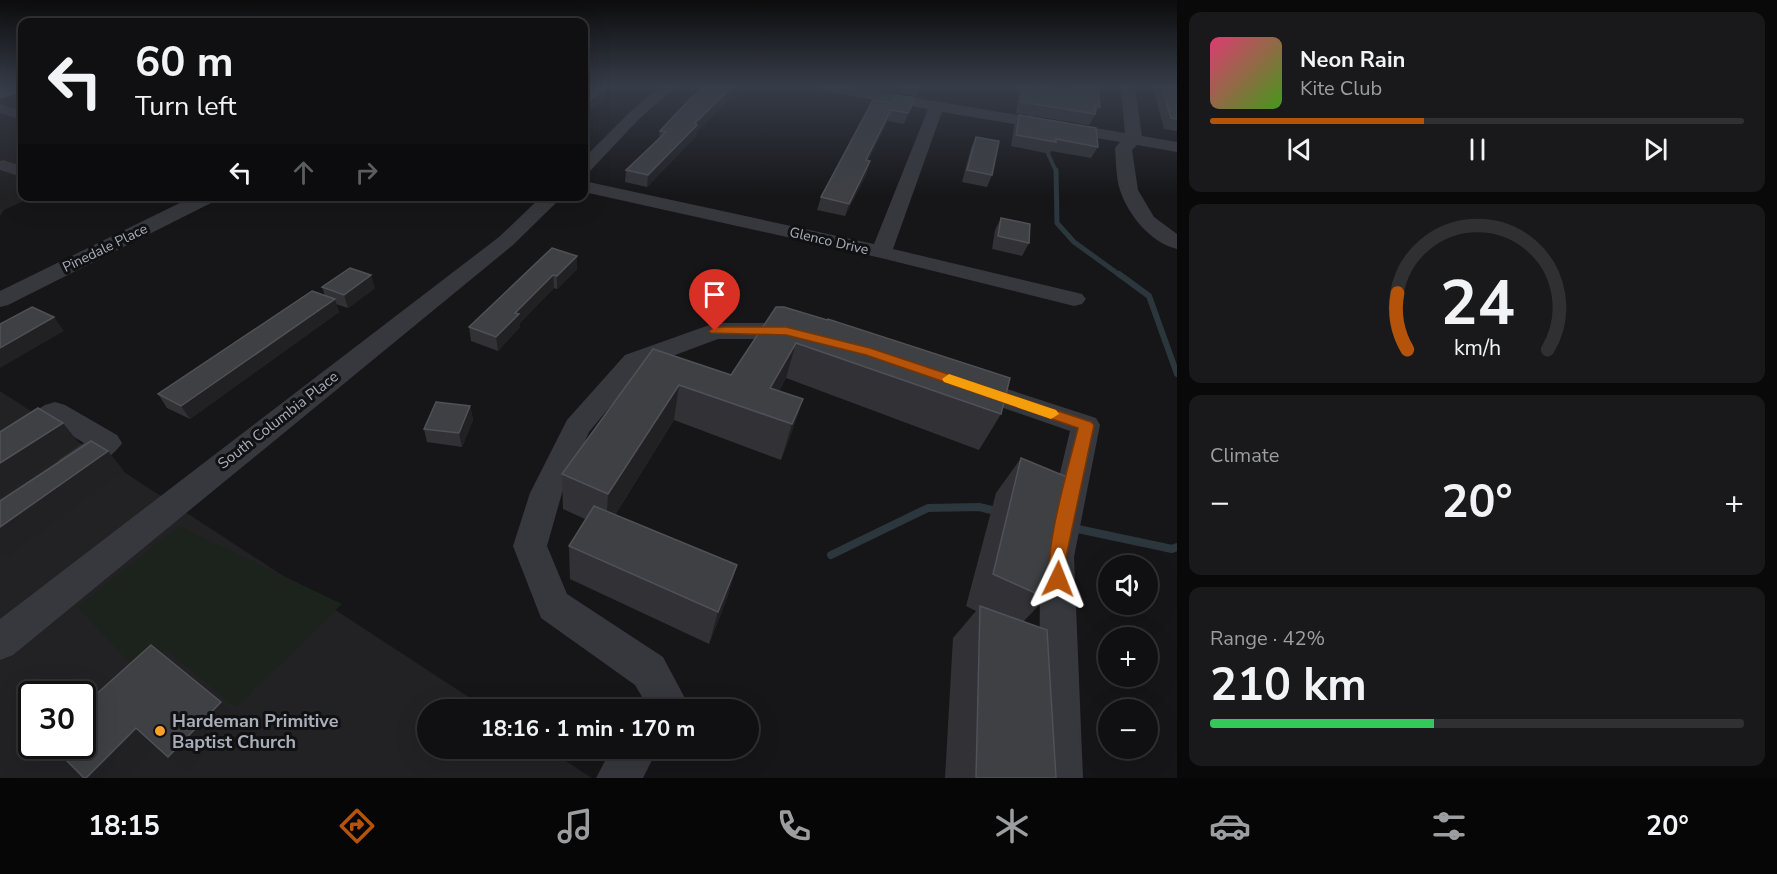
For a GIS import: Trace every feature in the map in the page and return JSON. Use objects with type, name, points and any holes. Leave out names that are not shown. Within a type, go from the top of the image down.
[{"type":"street","points":[[588,163],[627,123]]},
{"type":"street","points":[[881,252],[930,123]]},
{"type":"street","points":[[1034,123],[1177,147]]},
{"type":"street","points":[[1132,123],[1134,140]]},
{"type":"street","points":[[1134,140],[1123,148],[1130,190],[1146,221],[1177,243]]},
{"type":"street","points":[[3,165],[18,171]]},
{"type":"street","name":"Glenco Drive","points":[[588,188],[881,252],[1074,298]]},
{"type":"street","name":"Pinedale Place","points":[[0,300],[200,201]]},
{"type":"street","name":"South Columbia Place","points":[[0,642],[506,241],[549,201]]},
{"type":"street","points":[[665,699],[649,671],[554,606],[530,546],[546,493],[577,427],[634,361],[715,331],[786,331],[818,339]]},
{"type":"street","points":[[946,378],[1086,425],[1057,557],[1061,778]]},
{"type":"street","points":[[0,447],[55,412],[107,443],[49,482]]},
{"type":"street","points":[[618,778],[630,759]]},
{"type":"shaded area","points":[[0,123],[18,123],[18,201],[24,201],[4,210],[0,216]]},
{"type":"shaded area","points":[[0,391],[472,699],[417,699],[417,759],[563,759],[592,778],[0,778]]},
{"type":"shaded area","points":[[179,526],[342,604],[236,708],[167,650],[133,666],[77,607]]},
{"type":"building","points":[[667,123],[697,125],[648,175],[626,170],[666,132],[660,131]]},
{"type":"building","points":[[861,123],[884,123],[866,160],[870,161],[849,204],[821,197]]},
{"type":"building","points":[[1018,123],[1068,123],[1096,128],[1098,147],[1056,139],[1056,142],[1016,135]]},
{"type":"building","points":[[976,137],[999,141],[992,175],[967,170]]},
{"type":"building","points":[[1001,218],[1030,224],[1029,243],[998,236]]},
{"type":"building","points":[[552,248],[577,256],[557,276],[553,275],[515,313],[519,314],[496,337],[469,327]]},
{"type":"building","points":[[350,268],[371,275],[344,295],[322,287]]},
{"type":"building","points":[[312,291],[335,299],[181,406],[158,394]]},
{"type":"building","points":[[32,307],[54,317],[0,348],[0,324]]},
{"type":"building","points":[[776,307],[828,319],[1010,378],[1001,414],[796,343],[770,388],[803,399],[792,424],[679,385],[608,494],[562,474],[653,349],[731,375]]},
{"type":"building","points":[[436,402],[470,406],[459,433],[424,429]]},
{"type":"building","points":[[38,408],[63,423],[0,463],[0,432]]},
{"type":"building","points":[[91,441],[108,451],[0,527],[0,501]]},
{"type":"building","points":[[1021,458],[1067,477],[1046,598],[993,574]]},
{"type":"building","points":[[594,506],[737,565],[718,612],[569,546]]},
{"type":"building","points":[[980,606],[1047,630],[1056,778],[976,778]]},
{"type":"building","name":"Hardeman Primitive Baptist Church","points":[[151,645],[221,702],[168,757],[136,728],[84,778],[65,759],[96,759],[96,694]]},
{"type":"waterway","points":[[1044,145],[1056,171]]},
{"type":"waterway","points":[[1056,170],[1057,223],[1074,242],[1121,276]]},
{"type":"waterway","points":[[1119,274],[1149,296],[1177,374]]},
{"type":"waterway","points":[[831,555],[928,508],[979,507],[1000,512]]},
{"type":"waterway","points":[[1073,528],[1172,549],[1177,547]]},
{"type":"slow traffic","points":[[949,379],[1051,414]]},
{"type":"place","name":"Hardeman Primitive Baptist Church","points":[[160,731]]},
{"type":"route","points":[[715,331],[786,331],[870,352],[1086,425],[1057,557],[1058,579]]}]
